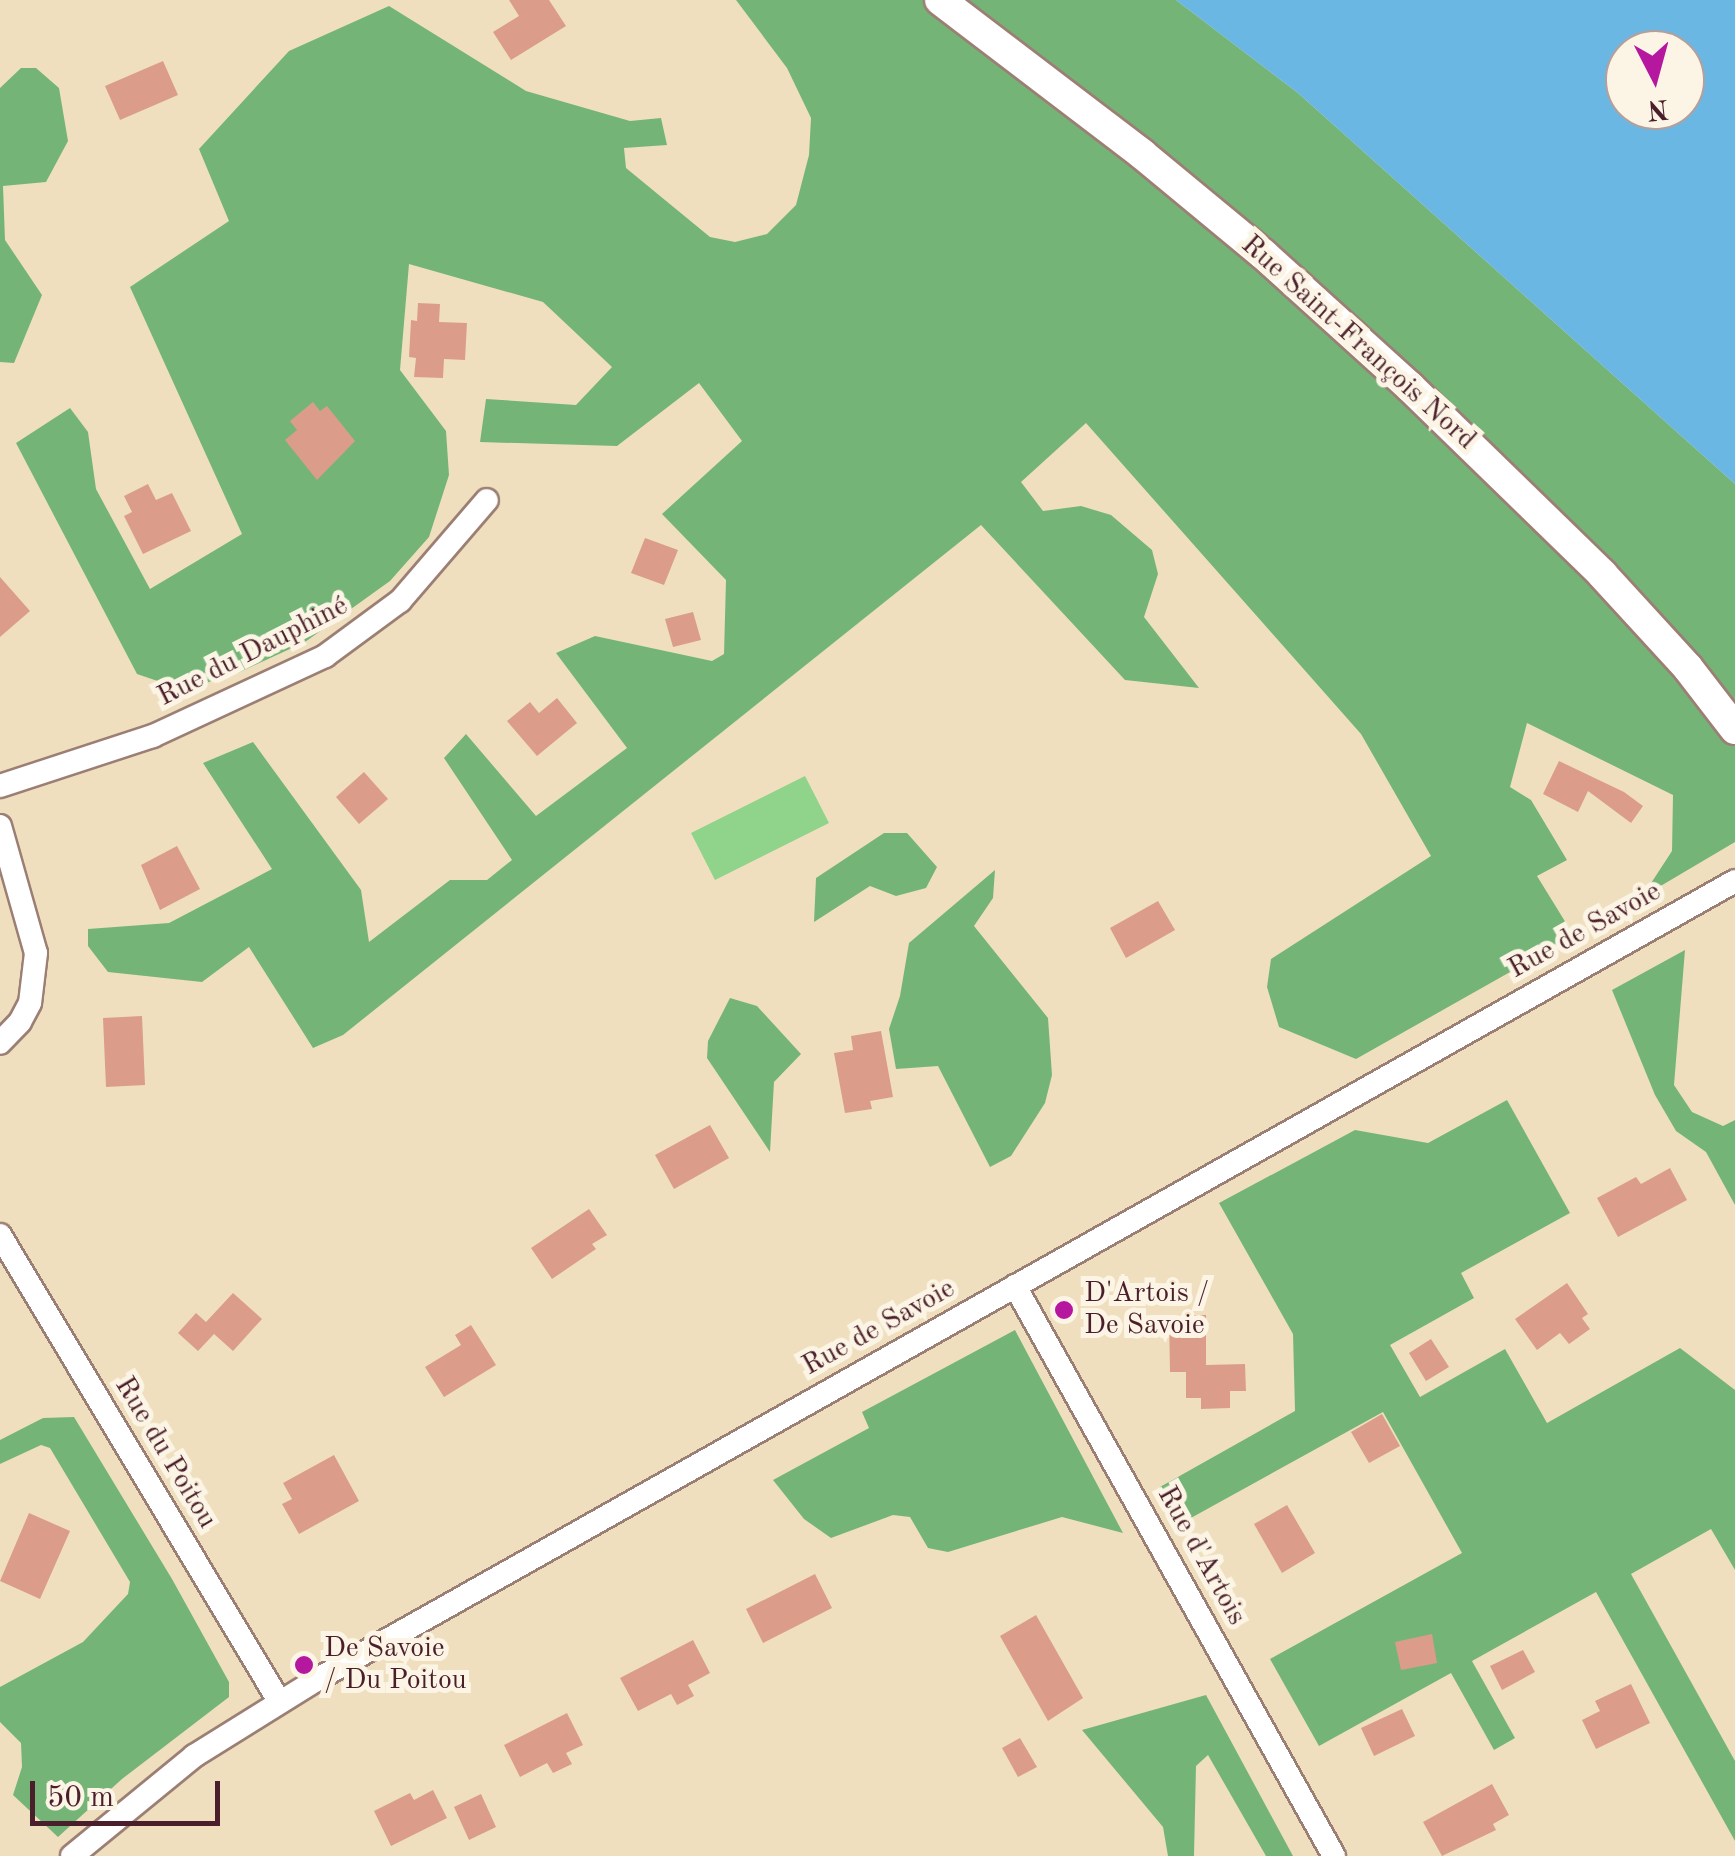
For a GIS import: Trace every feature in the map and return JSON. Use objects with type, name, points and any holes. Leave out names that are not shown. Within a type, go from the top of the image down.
[{"type":"street","name":"Rue Saint-François Nord","points":[[940,0],[1172,178],[1410,386],[1602,574],[1688,668],[1735,730]]},
{"type":"street","name":"Rue du Dauphiné","points":[[0,786],[153,736],[325,656],[400,602],[488,500]]},
{"type":"street","points":[[0,826],[36,953],[30,1004],[0,1043]]},
{"type":"street","name":"Rue de Savoie","points":[[72,1856],[181,1766],[280,1701],[1735,881]]},
{"type":"street","name":"Rue du Poitou","points":[[0,1235],[280,1701]]},
{"type":"street","name":"Rue d'Artois","points":[[1015,1286],[1334,1856]]},
{"type":"green space","points":[[736,0],[1176,0],[1298,93],[1735,484],[1735,842],[1642,897],[1672,851],[1673,795],[1527,723],[1510,787],[1531,800],[1567,860],[1537,876],[1574,936],[1356,1059],[1279,1027],[1267,987],[1271,959],[1431,856],[1361,734],[1086,423],[1021,482],[1043,511],[1081,506],[1111,515],[1152,550],[1158,574],[1144,617],[1199,688],[1125,680],[981,525],[343,1035],[313,1048],[249,947],[202,982],[108,972],[88,946],[88,929],[169,923],[272,869],[203,763],[253,742],[361,890],[369,942],[450,880],[487,880],[512,860],[444,758],[466,734],[536,816],[627,748],[556,653],[595,636],[712,661],[724,654],[726,580],[662,514],[742,441],[699,383],[617,446],[480,442],[486,399],[576,405],[612,367],[543,302],[409,264],[400,370],[446,431],[449,475],[429,537],[390,581],[305,642],[240,672],[184,690],[137,674],[16,443],[70,408],[88,432],[96,489],[150,589],[242,534],[130,287],[229,221],[199,149],[289,51],[389,6],[526,91],[630,121],[661,118],[667,145],[624,148],[626,168],[710,237],[735,242],[767,234],[796,205],[809,155],[811,118],[787,68]]},
{"type":"green space","points":[[21,68],[36,68],[59,88],[68,141],[46,182],[3,186],[5,240],[42,295],[14,363],[0,362],[0,88]]},
{"type":"green space","points":[[805,776],[829,823],[715,880],[691,833]]},
{"type":"green space","points":[[884,833],[907,833],[937,867],[926,888],[896,896],[870,886],[814,922],[816,878]]},
{"type":"green space","points":[[995,870],[993,898],[974,926],[1048,1018],[1052,1075],[1045,1103],[1011,1156],[990,1167],[938,1066],[896,1069],[889,1029],[900,996],[909,943]]},
{"type":"green space","points":[[1685,950],[1674,1085],[1692,1112],[1723,1126],[1735,1120],[1735,1205],[1706,1152],[1676,1131],[1655,1095],[1612,990]]},
{"type":"green space","points":[[730,998],[757,1006],[801,1054],[774,1082],[770,1152],[707,1058],[708,1041]]},
{"type":"green space","points":[[1507,1100],[1570,1213],[1461,1273],[1474,1298],[1390,1345],[1420,1397],[1505,1349],[1547,1423],[1680,1348],[1735,1390],[1735,1570],[1711,1529],[1631,1574],[1735,1761],[1735,1841],[1596,1592],[1472,1661],[1515,1738],[1494,1750],[1451,1673],[1319,1746],[1270,1659],[1462,1553],[1383,1412],[1180,1524],[1160,1487],[1295,1411],[1293,1334],[1219,1203],[1355,1130],[1428,1143]]},
{"type":"green space","points":[[1015,1330],[1123,1533],[1062,1517],[948,1552],[928,1548],[910,1517],[893,1515],[831,1538],[804,1519],[773,1480],[869,1428],[862,1412]]},
{"type":"green space","points":[[74,1417],[172,1579],[229,1682],[229,1697],[122,1779],[58,1837],[13,1795],[22,1767],[21,1743],[0,1722],[0,1687],[83,1642],[128,1594],[130,1582],[50,1448],[41,1445],[0,1464],[0,1440],[43,1418]]},
{"type":"green space","points":[[1206,1695],[1293,1856],[1266,1856],[1208,1755],[1196,1766],[1194,1856],[1168,1856],[1163,1827],[1082,1730]]},
{"type":"water","points":[[1176,0],[1735,0],[1735,484],[1298,93]]},
{"type":"building","points":[[509,0],[549,0],[566,26],[511,60],[493,32],[519,16]]},
{"type":"building","points":[[163,61],[178,95],[120,120],[105,86]]},
{"type":"building","points":[[418,303],[440,304],[439,322],[467,323],[465,360],[444,359],[443,378],[414,377],[416,358],[409,357],[411,320],[417,321]]},
{"type":"building","points":[[313,402],[320,411],[327,406],[355,441],[317,480],[285,440],[297,430],[290,421]]},
{"type":"building","points":[[148,484],[156,500],[172,493],[191,531],[143,554],[124,516],[132,512],[124,496]]},
{"type":"building","points":[[645,538],[678,550],[664,585],[631,573]]},
{"type":"building","points":[[0,577],[30,611],[0,637]]},
{"type":"building","points":[[693,612],[701,640],[673,647],[665,619]]},
{"type":"building","points":[[557,698],[577,723],[537,756],[507,721],[530,702],[539,713]]},
{"type":"building","points":[[1559,761],[1624,792],[1643,806],[1631,823],[1588,791],[1578,812],[1543,794]]},
{"type":"building","points":[[364,772],[388,799],[359,824],[336,797]]},
{"type":"building","points":[[177,846],[200,889],[160,910],[141,865]]},
{"type":"building","points":[[1158,901],[1175,930],[1126,958],[1110,928]]},
{"type":"building","points":[[142,1016],[145,1085],[106,1087],[103,1018]]},
{"type":"building","points":[[881,1031],[893,1097],[870,1101],[872,1109],[845,1113],[834,1053],[853,1050],[851,1036]]},
{"type":"building","points":[[710,1125],[729,1158],[674,1189],[655,1155]]},
{"type":"building","points":[[1670,1168],[1687,1200],[1618,1237],[1597,1198],[1636,1177],[1641,1184]]},
{"type":"building","points":[[589,1209],[607,1235],[592,1244],[596,1249],[552,1279],[531,1248]]},
{"type":"building","points":[[1567,1283],[1588,1314],[1582,1318],[1590,1329],[1569,1344],[1560,1333],[1537,1350],[1515,1319]]},
{"type":"building","points":[[233,1293],[262,1319],[233,1351],[214,1334],[198,1351],[178,1333],[196,1313],[206,1322]]},
{"type":"building","points":[[1169,1315],[1206,1315],[1206,1365],[1245,1364],[1246,1391],[1230,1391],[1230,1408],[1201,1409],[1201,1398],[1186,1398],[1186,1372],[1170,1372]]},
{"type":"building","points":[[471,1325],[496,1365],[444,1397],[425,1367],[461,1345],[455,1335]]},
{"type":"building","points":[[1431,1339],[1449,1367],[1426,1381],[1409,1353]]},
{"type":"building","points":[[1382,1414],[1400,1446],[1369,1463],[1351,1432]]},
{"type":"building","points":[[334,1455],[359,1501],[299,1534],[282,1504],[292,1499],[283,1483]]},
{"type":"building","points":[[1287,1505],[1315,1553],[1282,1573],[1254,1524]]},
{"type":"building","points":[[29,1513],[70,1531],[40,1599],[0,1581]]},
{"type":"building","points":[[815,1574],[832,1608],[763,1643],[746,1609]]},
{"type":"building","points":[[1036,1615],[1083,1698],[1048,1721],[1000,1636]]},
{"type":"building","points":[[1432,1634],[1437,1663],[1401,1670],[1395,1642]]},
{"type":"building","points":[[693,1640],[710,1673],[688,1685],[694,1696],[677,1705],[671,1694],[638,1711],[620,1678]]},
{"type":"building","points":[[1523,1650],[1535,1672],[1502,1690],[1490,1666]]},
{"type":"building","points":[[1631,1684],[1650,1723],[1596,1749],[1582,1720],[1600,1711],[1595,1701]]},
{"type":"building","points":[[1402,1709],[1415,1736],[1374,1756],[1361,1728]]},
{"type":"building","points":[[567,1713],[583,1745],[566,1753],[572,1764],[553,1773],[547,1763],[520,1777],[504,1745]]},
{"type":"building","points":[[1020,1738],[1037,1767],[1018,1777],[1002,1748]]},
{"type":"building","points":[[1492,1784],[1509,1815],[1493,1824],[1496,1830],[1442,1856],[1423,1822]]},
{"type":"building","points":[[433,1790],[447,1818],[391,1846],[374,1811],[410,1793],[414,1800]]},
{"type":"building","points":[[481,1794],[496,1827],[469,1840],[454,1807]]},
{"type":"place","name":"D'Artois / De Savoie","points":[[1064,1310]]},
{"type":"place","name":"De Savoie / Du Poitou","points":[[304,1665]]}]
